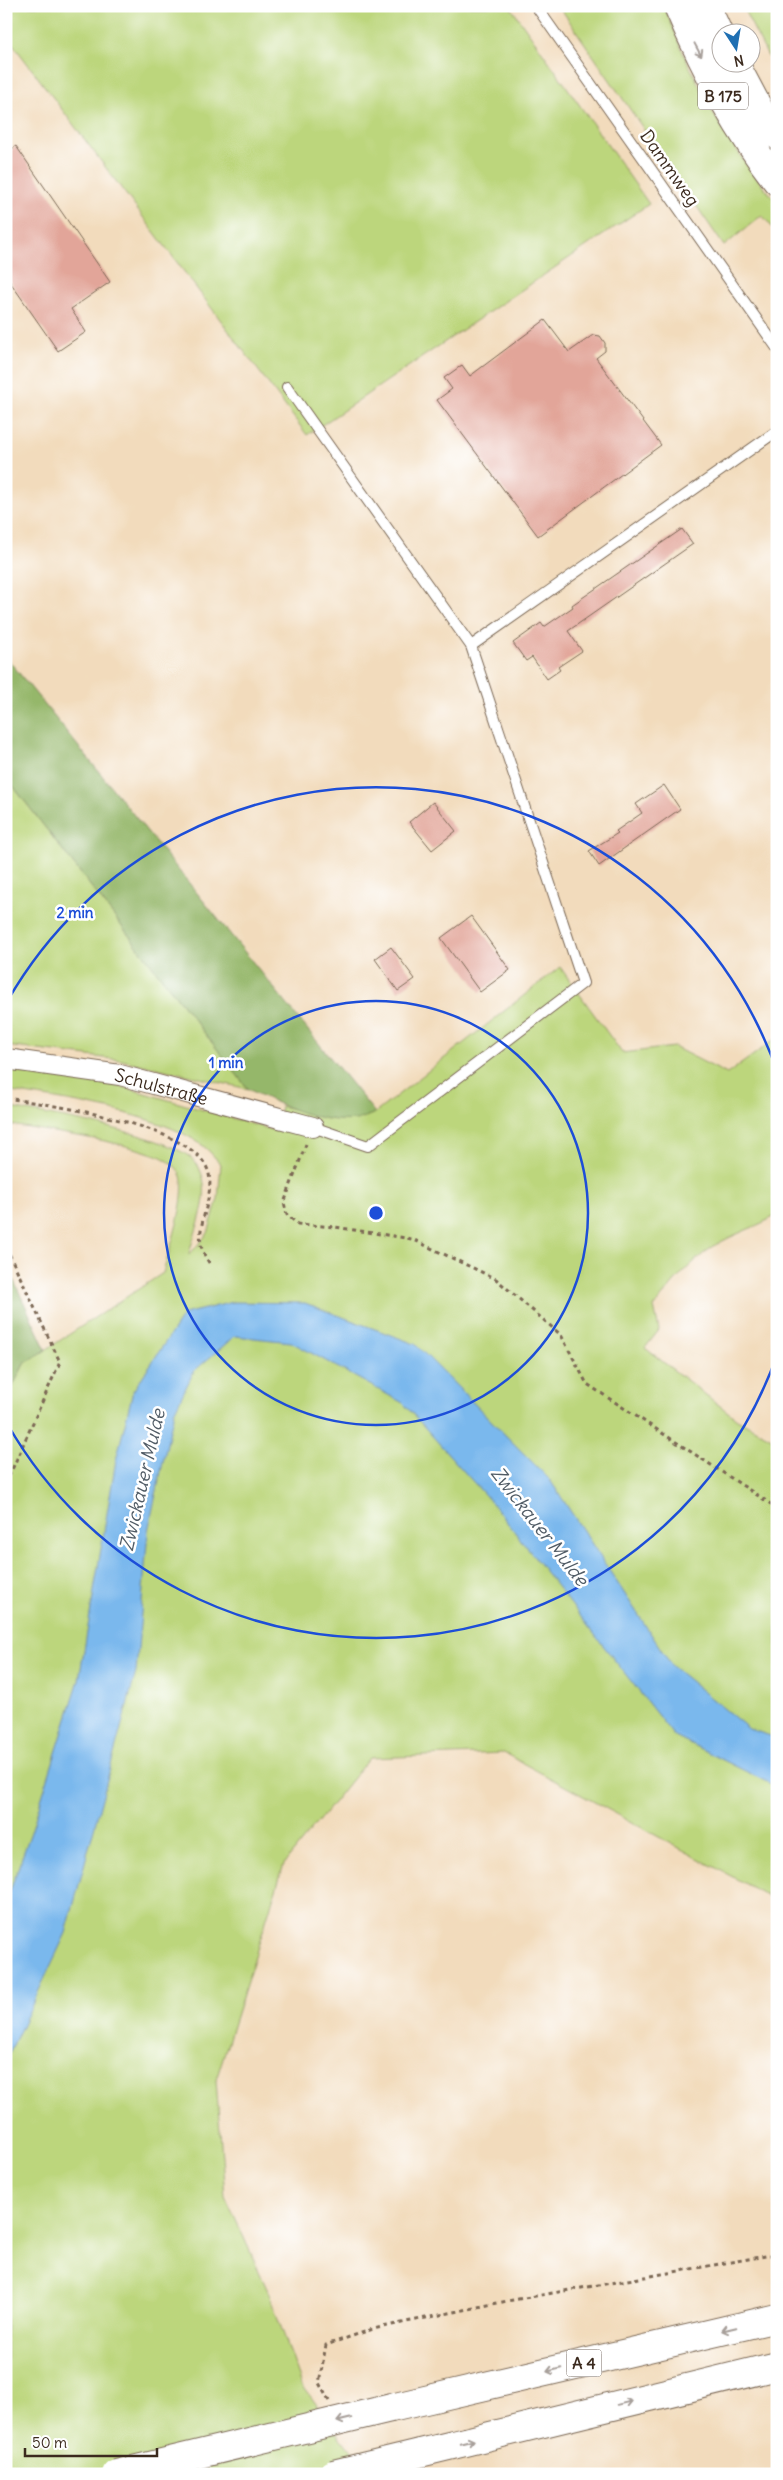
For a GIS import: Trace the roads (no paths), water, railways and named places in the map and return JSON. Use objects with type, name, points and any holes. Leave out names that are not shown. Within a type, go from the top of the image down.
[{"type":"main road","name":"B 175","points":[[678,6],[691,38],[741,131],[777,181]]},
{"type":"main road","points":[[706,6],[713,22]]},
{"type":"main road","name":"B 175","points":[[739,72],[762,115],[777,135]]},
{"type":"main road","name":"A 4","points":[[116,2474],[777,2318]]},
{"type":"main road","points":[[333,2474],[777,2366]]},
{"type":"street","name":"Schulstraße","points":[[6,1059],[120,1075],[313,1127]]},
{"type":"lane","name":"Dammweg","points":[[536,6],[777,348]]},
{"type":"lane","points":[[287,388],[471,646],[584,983],[368,1146],[313,1127]]},
{"type":"lane","points":[[471,646],[777,431]]},
{"type":"water","name":"Zwickauer Mulde","points":[[233,1302],[305,1303],[415,1344],[550,1480],[672,1666],[749,1729],[777,1738],[777,1787],[673,1735],[492,1503],[403,1403],[291,1342],[235,1336],[194,1371],[174,1412],[148,1531],[136,1672],[66,1933],[6,2060],[6,1902],[31,1832],[79,1680],[116,1460],[133,1391],[184,1314]]}]
